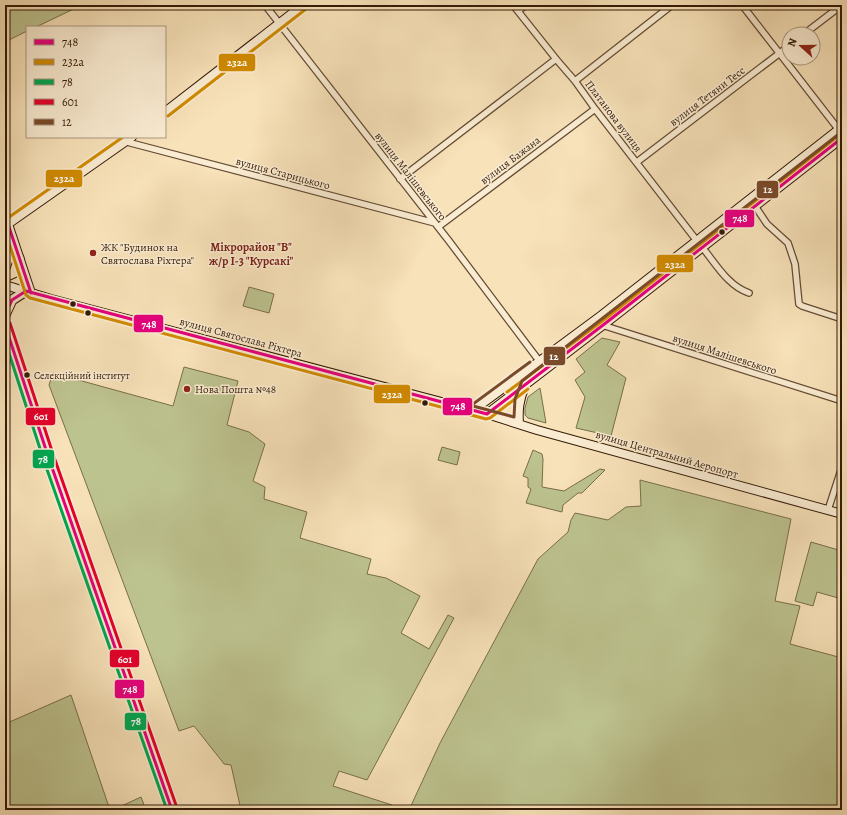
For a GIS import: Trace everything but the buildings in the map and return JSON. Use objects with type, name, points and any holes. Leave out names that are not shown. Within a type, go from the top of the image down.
[{"type":"main road","points":[[166,111],[303,5]]},
{"type":"main road","points":[[472,410],[540,362],[700,244],[755,206],[841,132]]},
{"type":"main road","points":[[487,414],[602,326],[700,244],[841,132]]},
{"type":"main road","points":[[8,224],[129,139]]},
{"type":"main road","points":[[5,215],[28,292],[12,300],[5,315]]},
{"type":"main road","points":[[5,277],[14,273],[19,258]]},
{"type":"main road","name":"вулиця Святослава Ріхтера","points":[[5,285],[487,414]]},
{"type":"main road","points":[[5,325],[51,466],[172,810]]},
{"type":"main road","points":[[519,424],[518,407],[525,385]]},
{"type":"main road","name":"вулиця Центральний Аеропорт","points":[[487,414],[842,514]]},
{"type":"street","name":"вулиця Малішевського","points":[[265,5],[436,225],[540,362]]},
{"type":"street","name":"Платанова вулиця","points":[[513,5],[575,81],[731,283],[740,290],[749,293]]},
{"type":"street","points":[[518,11],[526,5]]},
{"type":"street","points":[[575,81],[672,5]]},
{"type":"street","points":[[742,5],[841,132]]},
{"type":"street","points":[[814,26],[842,5]]},
{"type":"street","name":"вулиця Тетяни Тесс","points":[[637,162],[779,53]]},
{"type":"street","points":[[400,179],[556,59]]},
{"type":"street","name":"вулиця Бажана","points":[[436,225],[595,108]]},
{"type":"street","name":"вулиця Старицького","points":[[129,139],[436,225]]},
{"type":"street","points":[[755,206],[767,224],[788,244],[796,264],[799,304],[842,319]]},
{"type":"street","name":"вулиця Малішевського","points":[[602,326],[842,401]]},
{"type":"street","points":[[828,510],[842,467]]},
{"type":"green space","points":[[5,5],[82,5],[38,26],[26,26],[26,32],[5,42]]},
{"type":"green space","points":[[249,287],[274,294],[269,313],[243,306]]},
{"type":"green space","points":[[602,338],[620,342],[607,365],[626,378],[611,436],[576,428],[585,397],[575,380],[585,372],[576,359]]},
{"type":"green space","points":[[184,367],[238,381],[227,425],[249,432],[265,444],[253,481],[265,487],[264,499],[307,512],[300,538],[371,559],[367,574],[386,578],[420,596],[401,633],[429,649],[448,615],[454,618],[367,780],[339,771],[333,786],[392,805],[391,810],[241,810],[231,765],[224,764],[194,726],[179,731],[49,385],[53,373],[173,406]]},
{"type":"green space","points":[[540,388],[546,423],[528,418],[525,415],[528,397]]},
{"type":"green space","points":[[442,447],[460,452],[457,465],[438,460]]},
{"type":"green space","points":[[533,450],[542,454],[542,487],[564,491],[600,469],[605,470],[582,493],[578,493],[563,505],[562,512],[526,503],[531,489],[528,487],[528,478],[523,476]]},
{"type":"green space","points":[[640,480],[791,519],[775,601],[800,606],[790,644],[842,658],[842,810],[409,810],[440,743],[538,559],[568,532],[571,520],[575,513],[608,520],[626,507],[641,506]]},
{"type":"green space","points":[[811,542],[842,551],[842,599],[817,592],[813,606],[795,601]]},
{"type":"green space","points":[[71,695],[110,810],[5,810],[5,724]]},
{"type":"green space","points":[[141,797],[146,810],[115,809]]},
{"type":"transit line","name":"232а","points":[[168,116],[306,9]]},
{"type":"transit line","name":"232а","points":[[507,392],[605,319],[842,133]]},
{"type":"transit line","name":"12","points":[[473,406],[514,417],[515,399],[522,381],[839,134]]},
{"type":"transit line","name":"232а","points":[[5,220],[122,138]]},
{"type":"transit line","name":"748","points":[[5,315],[12,300],[26,291],[487,414],[842,138]]},
{"type":"transit line","name":"748","points":[[5,215],[31,293]]},
{"type":"transit line","name":"232а","points":[[5,231],[26,295],[30,298],[486,419],[490,418],[528,389]]},
{"type":"transit line","name":"601","points":[[10,323],[54,457],[177,808]]},
{"type":"transit line","name":"748","points":[[5,325],[49,459],[172,810]]},
{"type":"transit line","name":"78","points":[[5,341],[44,461],[167,810]]},
{"type":"transit line","name":"12","points":[[469,407],[530,362]]},
{"type":"place","name":"ЖК \"Будинок на Святослава Ріхтера\"","points":[[93,253]]},
{"type":"place","name":"Селекційний інститут","points":[[27,375]]},
{"type":"place","name":"Нова Пошта №48","points":[[187,389]]},
{"type":"district","name":"Мікрорайон \"В\" ж/р I-3 \"Курсакі\"","points":[[251,254]]}]
